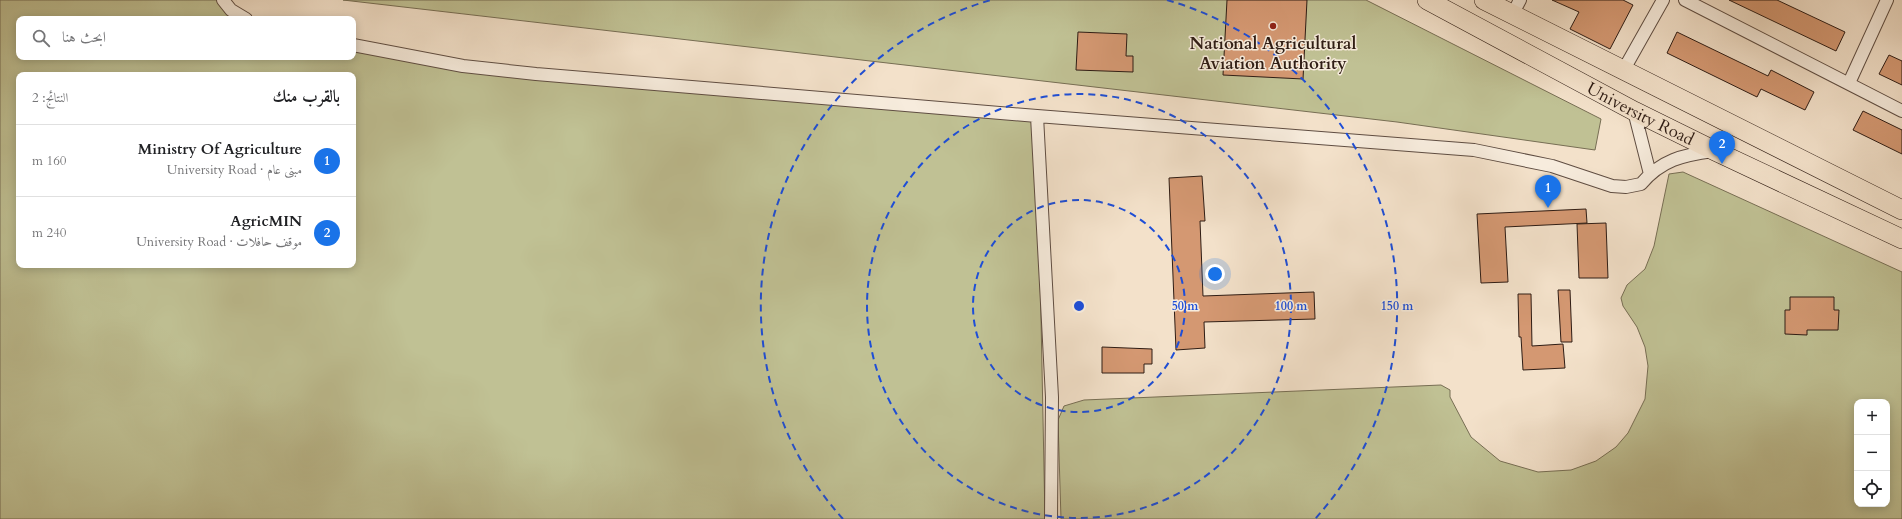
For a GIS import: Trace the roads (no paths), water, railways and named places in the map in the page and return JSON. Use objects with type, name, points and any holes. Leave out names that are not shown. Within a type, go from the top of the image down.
[{"type":"highway","name":"University Road","points":[[1427,0],[1634,111],[1714,151],[1902,239]]},
{"type":"highway","name":"University Road","points":[[1484,0],[1516,7],[1623,71],[1902,210]]},
{"type":"street","points":[[223,0],[231,10],[241,16]]},
{"type":"street","points":[[1623,71],[1663,0]]},
{"type":"street","points":[[1686,0],[1902,111]]},
{"type":"street","points":[[1849,83],[1887,0]]},
{"type":"street","points":[[356,46],[463,66],[536,74],[1037,116],[1474,150],[1552,166],[1612,186],[1626,187],[1641,184],[1650,174],[1684,155],[1714,151]]},
{"type":"street","points":[[1634,111],[1650,174]]},
{"type":"street","points":[[1037,116],[1052,397],[1051,519]]},
{"type":"place","name":"National Agricultural Aviation Authority","points":[[1273,26]]},
{"type":"place","name":"AgricMIN","points":[[1722,164]]},
{"type":"place","name":"Ministry Of Agriculture","points":[[1548,208]]}]
